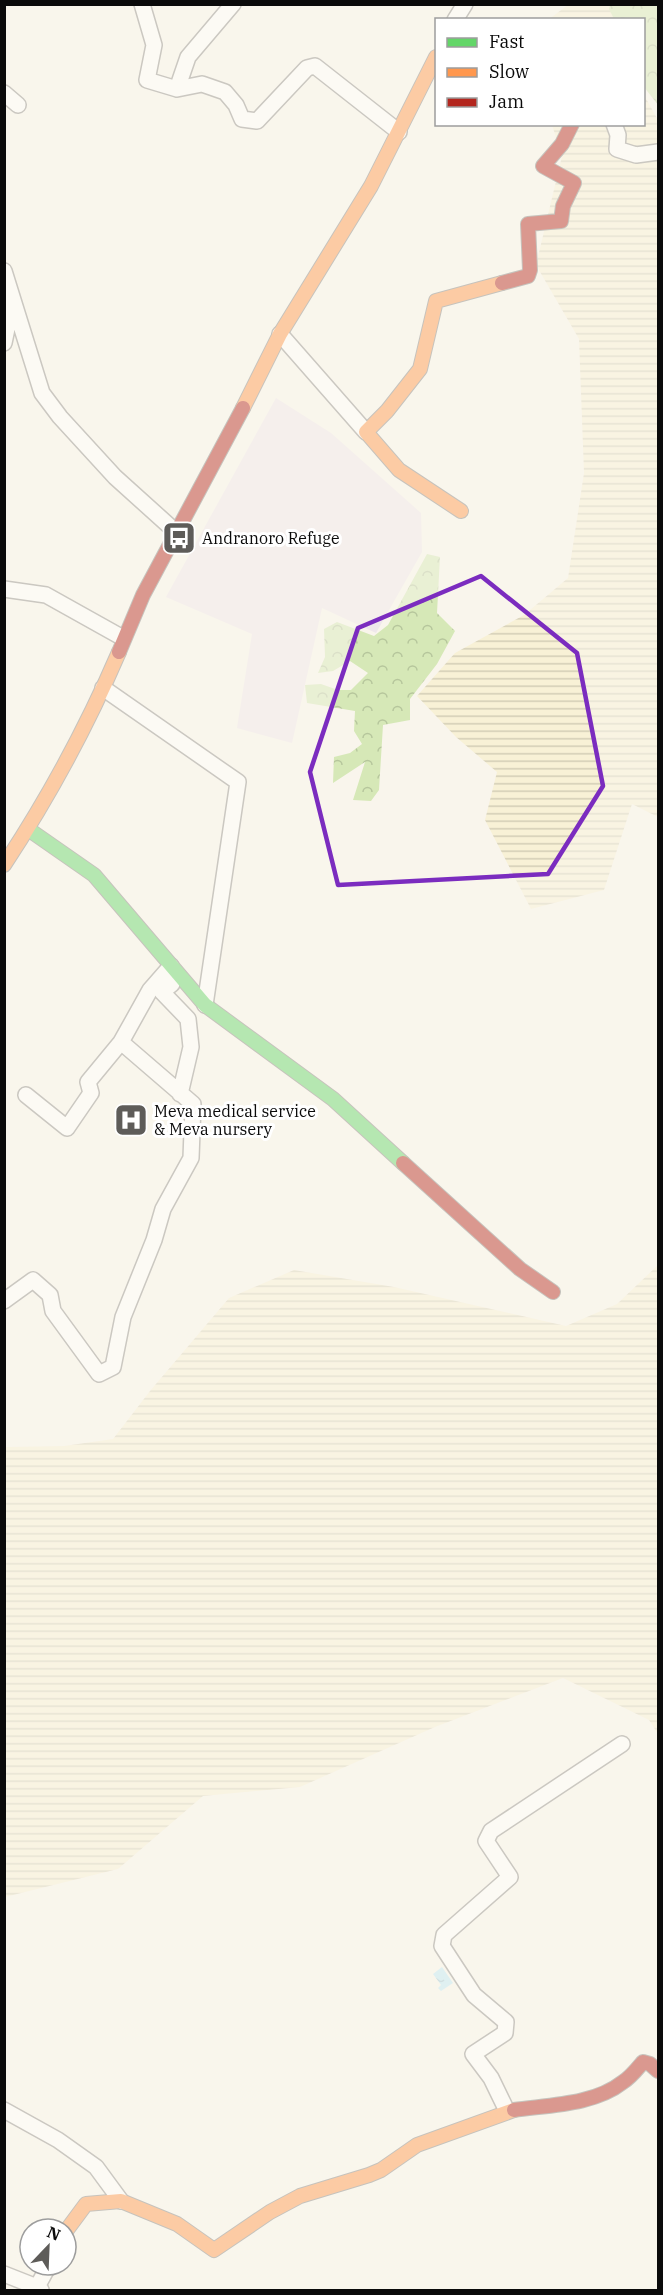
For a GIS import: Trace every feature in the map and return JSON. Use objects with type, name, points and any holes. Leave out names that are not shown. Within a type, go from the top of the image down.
[{"type":"street","points":[[142,4],[154,45],[147,80],[177,89],[202,84],[225,92],[236,105],[242,120],[258,121],[307,68],[315,66],[399,132]]},
{"type":"street","points":[[177,89],[188,57],[233,4]]},
{"type":"street","points":[[456,18],[465,4]]},
{"type":"street","points":[[4,865],[28,829],[103,688],[143,595],[220,453],[280,334],[371,186],[435,59]]},
{"type":"street","points":[[4,93],[18,105]]},
{"type":"street","points":[[366,432],[387,411],[420,369],[436,301],[528,276],[530,270],[528,224],[561,221],[563,206],[574,183],[543,166],[562,144],[571,126]]},
{"type":"street","points":[[615,126],[618,135],[617,149],[636,155],[658,152]]},
{"type":"street","points":[[4,271],[42,393],[60,417],[115,477],[176,532]]},
{"type":"street","points":[[4,344],[13,302]]},
{"type":"street","points":[[280,334],[399,470],[461,511]]},
{"type":"street","points":[[4,589],[46,595],[123,638]]},
{"type":"street","points":[[103,688],[238,782],[205,1005]]},
{"type":"street","points":[[28,829],[94,875],[205,1005],[333,1099],[520,1269],[553,1292]]},
{"type":"street","points":[[26,1095],[67,1128],[91,1093],[88,1082],[122,1042],[150,990],[171,966]]},
{"type":"street","points":[[171,966],[172,984],[162,992],[188,1019],[191,1047],[180,1094]]},
{"type":"street","points":[[4,1301],[33,1280],[50,1296],[53,1311],[99,1374],[113,1367],[123,1317],[154,1240],[163,1209],[190,1158],[193,1104],[122,1042]]},
{"type":"street","points":[[507,2111],[491,2078],[473,2054],[505,2033],[506,2022],[474,1995],[442,1946],[444,1935],[510,1877],[486,1841],[491,1831],[622,1744]]},
{"type":"street","points":[[76,2217],[86,2204],[121,2201],[177,2224],[214,2250],[270,2212],[300,2196],[375,2172],[417,2145],[507,2111],[585,2099],[608,2092],[624,2082],[643,2062],[650,2064],[658,2071]]},
{"type":"street","points":[[4,2110],[58,2140],[96,2167],[121,2201]]},
{"type":"street","points":[[4,2274],[39,2289]]},
{"type":"highlighted area","points":[[481,576],[577,653],[603,786],[548,874],[338,885],[310,772],[358,628]]},
{"type":"shaded area","points":[[569,4],[610,5],[614,18],[551,18]]},
{"type":"shaded area","points":[[645,97],[658,120],[658,817],[632,804],[604,890],[531,909],[485,820],[497,772],[456,737],[417,696],[455,653],[524,615],[568,578],[584,473],[579,339],[536,265],[562,156],[552,126],[645,126]]},
{"type":"shaded area","points":[[276,398],[331,433],[421,513],[422,552],[376,633],[322,608],[292,743],[237,728],[252,634],[166,597]]},
{"type":"shaded area","points":[[658,1265],[658,1734],[649,1720],[563,1678],[435,1727],[300,1787],[203,1796],[118,1869],[5,1897],[5,1447],[64,1446],[113,1439],[150,1391],[229,1298],[294,1270],[394,1287],[566,1326],[617,1304]]},
{"type":"green space","points":[[610,5],[658,5],[658,105],[645,88],[645,18],[614,18],[609,9]]},
{"type":"green space","points":[[427,554],[440,557],[437,613],[455,631],[437,664],[410,699],[410,720],[383,725],[379,790],[371,801],[353,800],[365,762],[333,783],[334,757],[350,753],[362,744],[354,731],[355,711],[307,703],[305,685],[321,684],[338,690],[351,690],[368,673],[350,661],[333,671],[318,673],[325,657],[324,629],[337,622],[374,636],[388,625]]},
{"type":"water","points":[[442,1967],[453,1983],[441,1991],[438,1988],[441,1985],[433,1974]]},
{"type":"traffic: fast","points":[[28,829],[94,875],[205,1005],[333,1099],[403,1163]]},
{"type":"traffic: slow","points":[[243,408],[280,334],[371,186],[435,59]]},
{"type":"traffic: slow","points":[[461,511],[399,470],[366,432],[387,411],[420,369],[436,301],[502,283]]},
{"type":"traffic: slow","points":[[4,865],[66,761],[119,652]]},
{"type":"traffic: slow","points":[[76,2217],[86,2204],[121,2201],[177,2224],[214,2250],[270,2212],[300,2196],[369,2175],[381,2170],[417,2145],[514,2110]]},
{"type":"traffic: jam","points":[[502,283],[528,276],[530,270],[528,224],[561,221],[563,206],[574,183],[543,166],[562,144],[571,126]]},
{"type":"traffic: jam","points":[[119,652],[143,595],[243,408]]},
{"type":"traffic: jam","points":[[403,1163],[520,1269],[553,1292]]},
{"type":"traffic: jam","points":[[514,2110],[571,2103],[599,2095],[626,2080],[643,2062],[650,2064],[658,2071]]},
{"type":"place","name":"Andranoro Refuge","points":[[179,538]]},
{"type":"place","name":"Meva medical service & Meva nursery","points":[[131,1120]]}]
